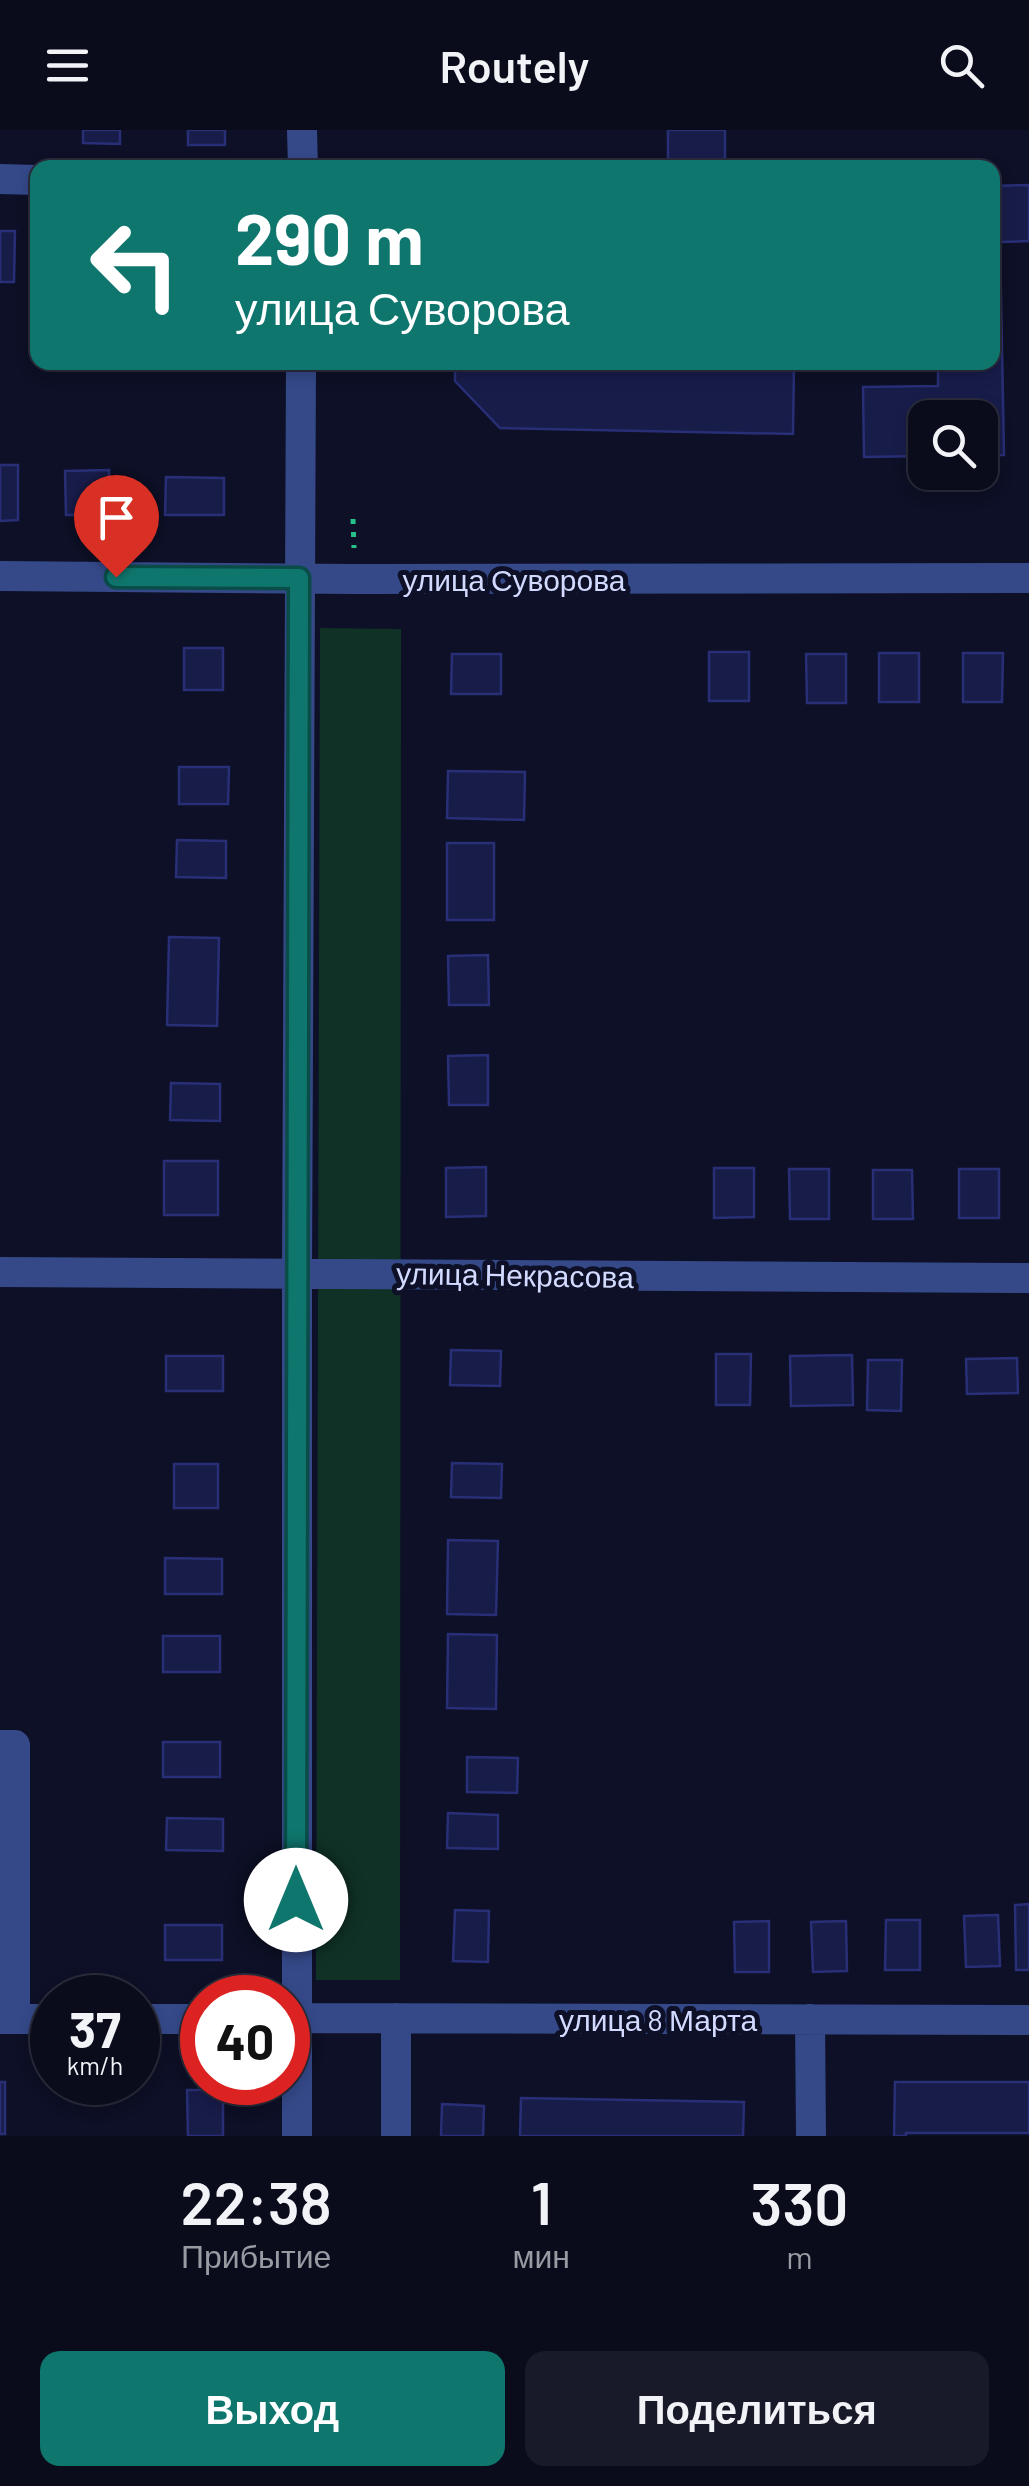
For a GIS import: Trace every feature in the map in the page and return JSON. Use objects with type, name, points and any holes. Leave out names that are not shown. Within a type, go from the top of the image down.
[{"type":"street","points":[[302,130],[303,160]]},
{"type":"street","points":[[0,180],[30,180]]},
{"type":"street","points":[[292,1975],[301,370]]},
{"type":"street","name":"улица Суворова","points":[[0,576],[1029,578]]},
{"type":"street","name":"улица Некрасова","points":[[0,1272],[1029,1278]]},
{"type":"street","points":[[0,1745],[15,1745],[8,2019]]},
{"type":"street","name":"улица 8 Марта","points":[[310,2018],[1029,2020]]},
{"type":"street","points":[[396,2018],[396,2136]]},
{"type":"street","points":[[810,2020],[811,2136]]},
{"type":"street","points":[[296,2105],[297,2136]]},
{"type":"path","points":[[353,519],[355,556]]},
{"type":"green space","points":[[320,628],[401,629],[400,1980],[316,1980]]},
{"type":"building","points":[[83,130],[120,130],[120,144],[83,143]]},
{"type":"building","points":[[188,130],[225,130],[225,145],[188,145]]},
{"type":"building","points":[[668,130],[725,130],[725,160],[668,160]]},
{"type":"building","points":[[1029,185],[1029,241],[1000,242],[1000,186]]},
{"type":"building","points":[[0,231],[15,231],[14,282],[0,282]]},
{"type":"building","points":[[1000,242],[1004,455],[998,455],[998,400],[908,400],[908,456],[864,457],[863,387],[938,386],[938,370],[1000,370]]},
{"type":"building","points":[[455,370],[794,370],[793,434],[500,428],[455,381]]},
{"type":"building","points":[[0,465],[18,465],[18,520],[0,521]]},
{"type":"building","points":[[109,470],[110,515],[66,515],[65,471]]},
{"type":"building","points":[[166,477],[224,478],[224,515],[165,515]]},
{"type":"building","points":[[184,648],[223,648],[223,690],[184,690]]},
{"type":"building","points":[[709,652],[749,652],[749,701],[709,701]]},
{"type":"building","points":[[879,653],[919,653],[919,702],[879,702]]},
{"type":"building","points":[[963,653],[1003,653],[1002,702],[963,702]]},
{"type":"building","points":[[452,654],[501,654],[501,694],[451,694]]},
{"type":"building","points":[[806,654],[846,654],[846,703],[807,703]]},
{"type":"building","points":[[179,767],[229,767],[228,804],[179,804]]},
{"type":"building","points":[[448,771],[525,772],[524,820],[447,818]]},
{"type":"building","points":[[177,840],[226,841],[226,878],[176,877]]},
{"type":"building","points":[[447,843],[494,843],[494,920],[447,920]]},
{"type":"building","points":[[169,937],[219,938],[217,1026],[167,1025]]},
{"type":"building","points":[[488,955],[489,1005],[449,1005],[448,956]]},
{"type":"building","points":[[488,1055],[488,1105],[449,1105],[448,1056]]},
{"type":"building","points":[[171,1083],[220,1084],[220,1121],[170,1120]]},
{"type":"building","points":[[164,1161],[218,1161],[218,1215],[164,1215]]},
{"type":"building","points":[[486,1167],[486,1216],[446,1217],[446,1168]]},
{"type":"building","points":[[714,1168],[754,1168],[754,1217],[714,1218]]},
{"type":"building","points":[[789,1169],[829,1169],[829,1219],[790,1219]]},
{"type":"building","points":[[959,1169],[999,1169],[999,1218],[959,1218]]},
{"type":"building","points":[[873,1170],[912,1170],[913,1219],[873,1219]]},
{"type":"building","points":[[451,1350],[501,1351],[500,1386],[450,1385]]},
{"type":"building","points":[[716,1354],[751,1354],[750,1405],[716,1405]]},
{"type":"building","points":[[852,1355],[853,1405],[791,1406],[790,1356]]},
{"type":"building","points":[[166,1356],[223,1356],[223,1391],[166,1391]]},
{"type":"building","points":[[1017,1358],[1018,1393],[967,1394],[966,1359]]},
{"type":"building","points":[[868,1360],[902,1360],[901,1411],[867,1410]]},
{"type":"building","points":[[452,1463],[502,1464],[501,1498],[451,1497]]},
{"type":"building","points":[[174,1464],[218,1464],[218,1508],[174,1508]]},
{"type":"building","points":[[448,1540],[498,1541],[496,1615],[447,1614]]},
{"type":"building","points":[[165,1558],[222,1559],[222,1594],[165,1594]]},
{"type":"building","points":[[448,1634],[497,1635],[496,1709],[447,1708]]},
{"type":"building","points":[[163,1636],[220,1636],[220,1672],[163,1672]]},
{"type":"building","points":[[163,1742],[220,1742],[220,1777],[163,1777]]},
{"type":"building","points":[[467,1757],[518,1758],[517,1793],[467,1792]]},
{"type":"building","points":[[448,1813],[498,1815],[498,1849],[447,1848]]},
{"type":"building","points":[[167,1818],[223,1819],[223,1851],[166,1850]]},
{"type":"building","points":[[1029,1904],[1029,1970],[1016,1970],[1015,1905]]},
{"type":"building","points":[[455,1910],[489,1911],[488,1962],[453,1961]]},
{"type":"building","points":[[998,1915],[1000,1966],[966,1967],[964,1916]]},
{"type":"building","points":[[886,1920],[920,1920],[920,1970],[885,1970]]},
{"type":"building","points":[[769,1921],[769,1972],[735,1972],[734,1922]]},
{"type":"building","points":[[846,1921],[847,1971],[813,1972],[811,1922]]},
{"type":"building","points":[[165,1925],[222,1925],[222,1960],[165,1960]]},
{"type":"building","points":[[0,2082],[5,2082],[5,2134],[0,2134]]},
{"type":"building","points":[[895,2082],[1029,2082],[1029,2133],[894,2136]]},
{"type":"building","points":[[521,2098],[744,2102],[743,2136],[520,2136]]},
{"type":"building","points":[[442,2104],[484,2106],[483,2136],[441,2136]]},
{"type":"building","points":[[187,2105],[223,2105],[223,2136],[188,2136]]},
{"type":"route","points":[[116,577],[299,578],[296,1900]]}]
